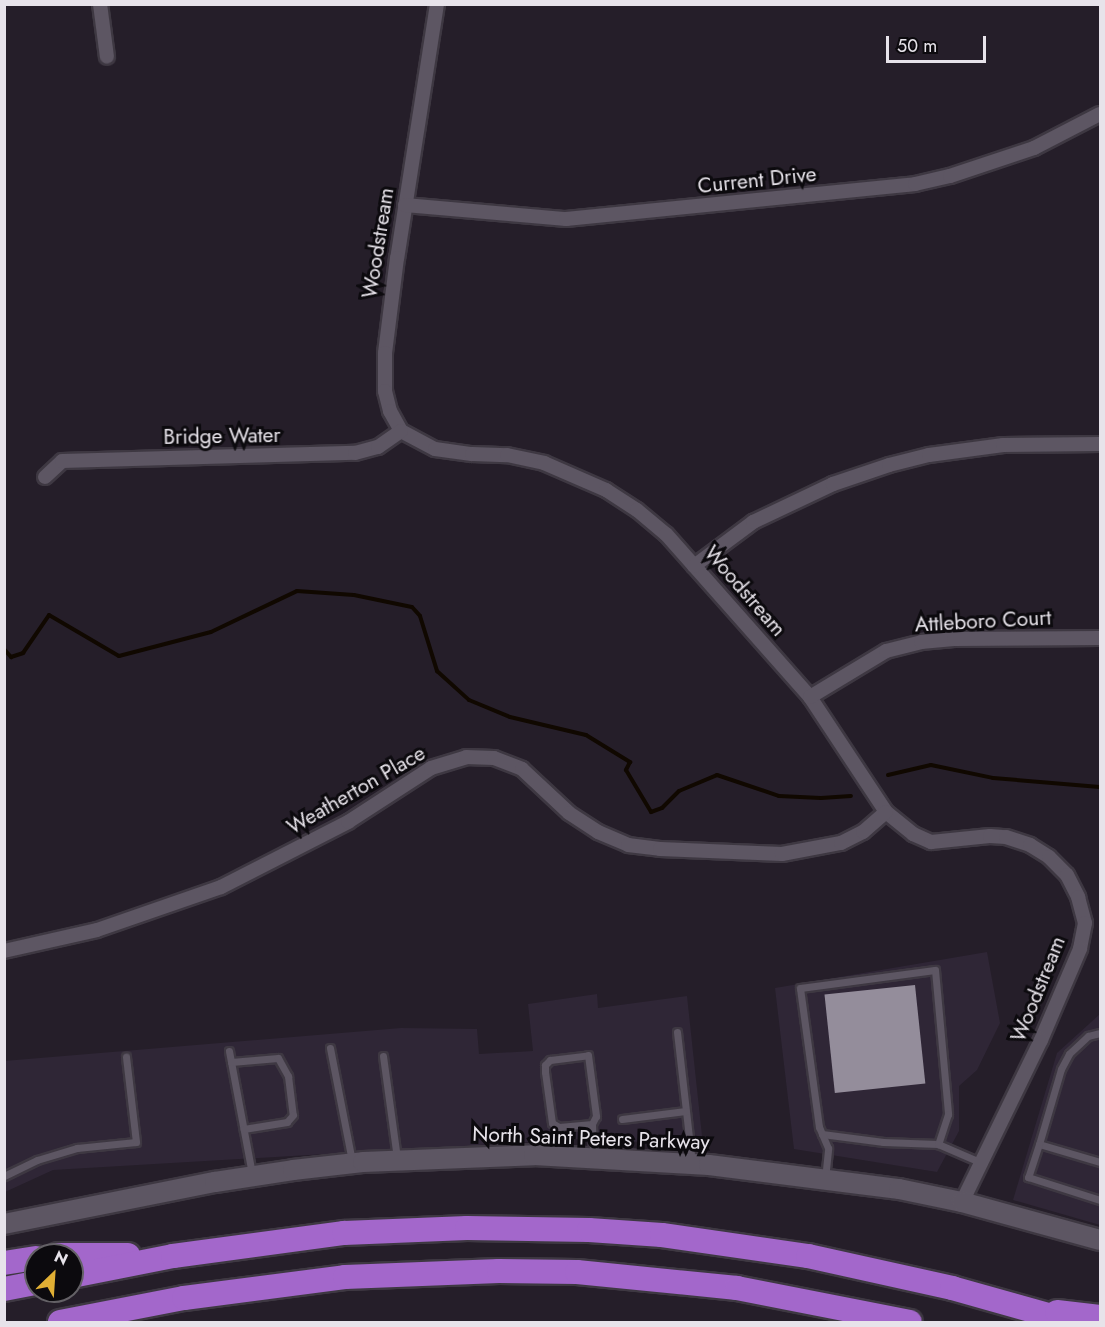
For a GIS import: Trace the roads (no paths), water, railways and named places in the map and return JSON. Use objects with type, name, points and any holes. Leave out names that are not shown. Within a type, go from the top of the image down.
[{"type":"highway","points":[[84,1274],[173,1256],[344,1233],[467,1228],[589,1230],[662,1235],[808,1256],[880,1270],[1073,1323]]},
{"type":"highway","points":[[84,1255],[173,1256]]},
{"type":"highway","points":[[4,1263],[24,1260]]},
{"type":"highway","points":[[60,1323],[184,1298],[333,1278],[499,1271],[577,1272],[726,1287],[787,1296],[910,1323]]},
{"type":"highway","points":[[4,1289],[24,1285]]},
{"type":"highway","points":[[1024,1308],[1101,1317]]},
{"type":"main road","name":"North Saint Peters Parkway","points":[[4,1224],[252,1176],[352,1164],[464,1156],[594,1158],[692,1164],[825,1179],[899,1189],[962,1202],[1101,1240]]},
{"type":"street","points":[[100,4],[107,57]]},
{"type":"street","name":"Woodstream","points":[[437,4],[405,205],[385,353],[385,391],[390,411],[401,432],[435,448],[472,454],[507,455],[544,463],[574,474],[637,510],[666,534],[810,697],[886,812],[913,834],[931,842],[990,836],[1006,837],[1030,845],[1049,857],[1067,875],[1078,897],[1085,923],[1080,949],[1041,1040],[962,1202]]},
{"type":"street","name":"Current Drive","points":[[405,205],[566,219],[904,186],[950,176],[996,162],[1034,148],[1101,114]]},
{"type":"street","name":"Bridge Water","points":[[45,477],[62,461],[355,453],[378,447],[401,432]]},
{"type":"street","points":[[694,566],[753,522],[833,484],[889,465],[929,455],[1003,445],[1101,444]]},
{"type":"street","name":"Attleboro Court","points":[[810,697],[853,668],[886,651],[921,642],[954,639],[1101,638]]},
{"type":"street","name":"Weatherton Place","points":[[4,951],[97,930],[220,887],[348,822],[431,768],[466,757],[494,758],[515,766],[548,791],[569,813],[598,832],[628,845],[758,855],[793,852],[841,843],[863,832],[886,812]]},
{"type":"lane","points":[[825,1179],[828,1148],[822,1134],[800,988],[935,970],[948,1114],[939,1143]]},
{"type":"lane","points":[[677,1032],[692,1164]]},
{"type":"lane","points":[[1101,1033],[1088,1036],[1069,1054],[1061,1069],[1028,1177],[1101,1200]]},
{"type":"lane","points":[[330,1048],[352,1164]]},
{"type":"lane","points":[[229,1051],[252,1176]]},
{"type":"lane","points":[[592,1124],[560,1127],[552,1123],[545,1072],[545,1065],[550,1060],[588,1055],[596,1116],[592,1124],[594,1158]]},
{"type":"lane","points":[[383,1056],[397,1160]]},
{"type":"lane","points":[[5,1173],[36,1160],[77,1148],[136,1142],[126,1057]]},
{"type":"lane","points":[[231,1062],[278,1058],[288,1076],[293,1115],[286,1122],[244,1129]]},
{"type":"lane","points":[[622,1119],[686,1112]]},
{"type":"lane","points":[[822,1134],[883,1142],[939,1143],[982,1163]]},
{"type":"lane","points":[[1039,1144],[1101,1162]]},
{"type":"waterway","points":[[4,649],[11,657],[23,653],[49,615],[119,656],[211,632],[297,591],[354,595],[412,607],[420,616],[437,671],[469,700],[510,717],[586,735],[630,762],[626,770],[651,812],[662,808],[679,791],[717,775],[779,796],[821,798],[851,796]]},
{"type":"waterway","points":[[888,775],[931,765],[993,778],[1100,787]]}]
